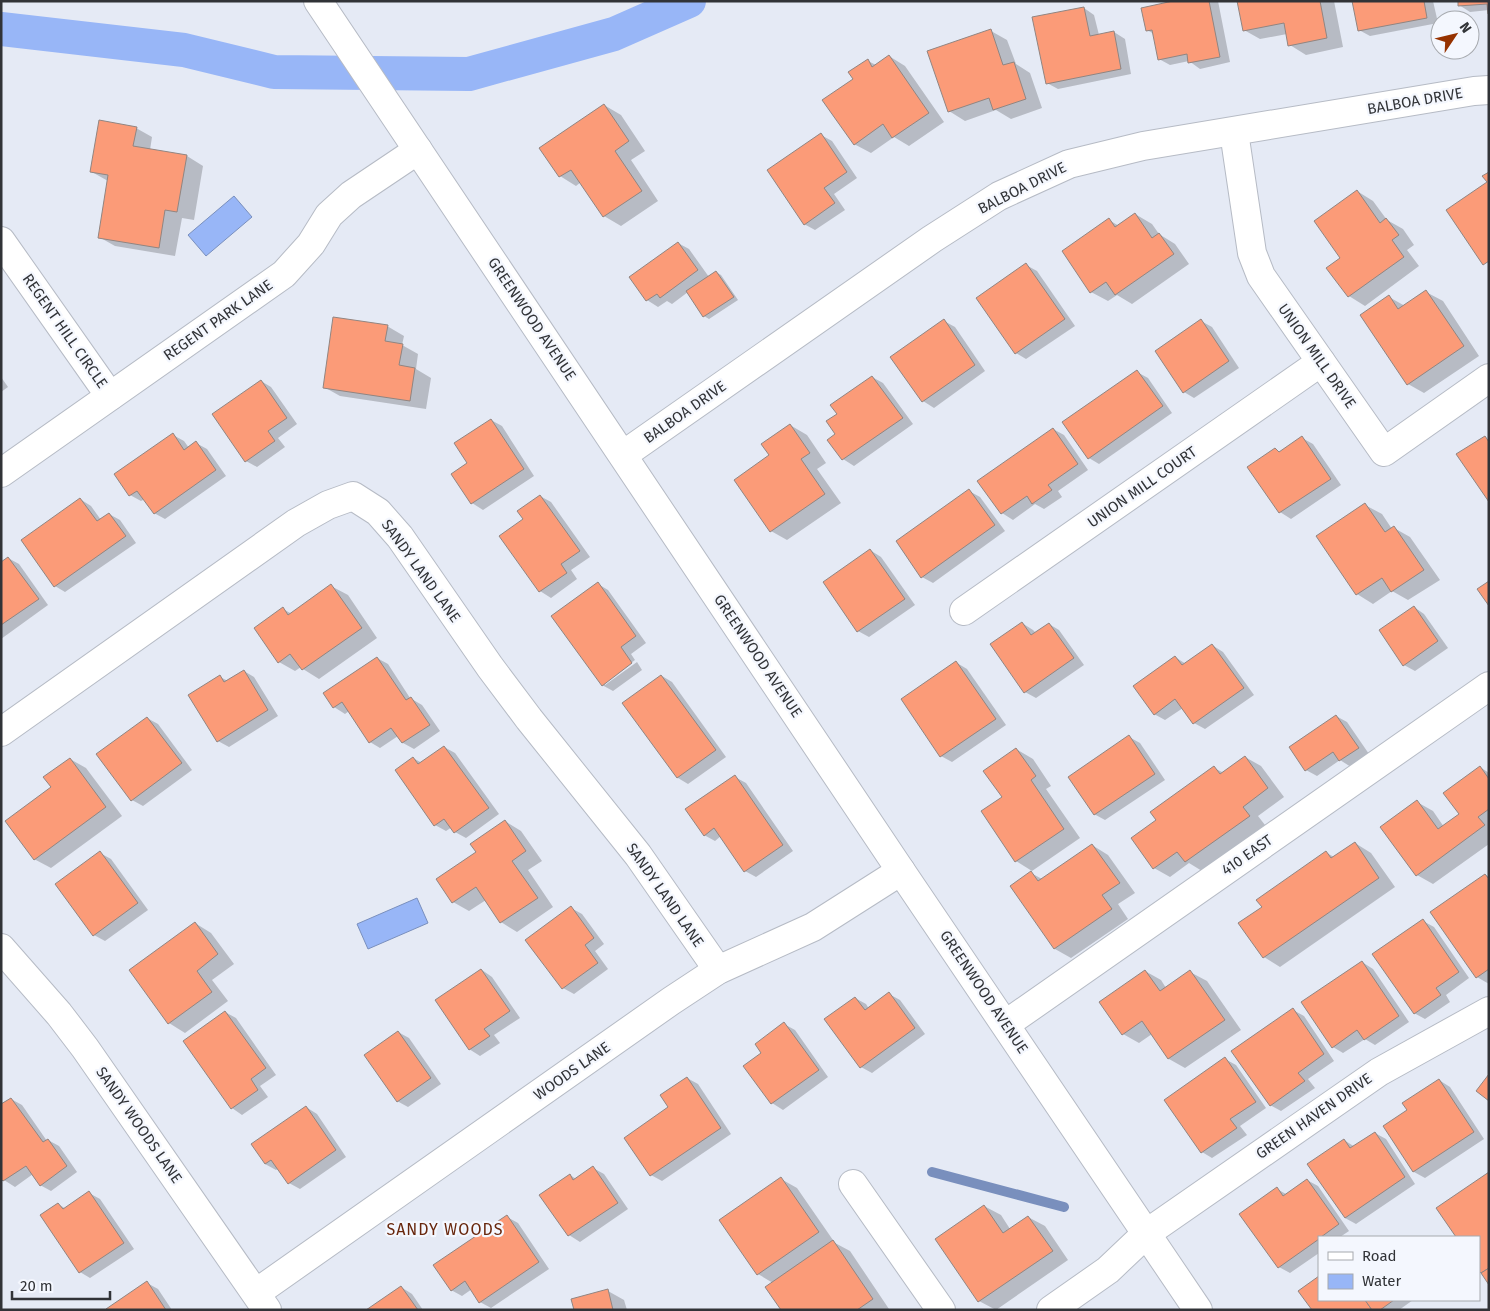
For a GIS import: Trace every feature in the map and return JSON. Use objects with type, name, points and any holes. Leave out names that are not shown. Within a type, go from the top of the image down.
[{"type":"street","name":"GREENWOOD AVENUE","points":[[318,1],[901,871],[1198,1310]]},
{"type":"street","name":"BALBOA DRIVE","points":[[624,455],[932,239],[999,196],[1068,164],[1143,146],[1489,90]]},
{"type":"street","name":"UNION MILL DRIVE","points":[[1234,132],[1252,253],[1261,276],[1384,452],[1489,378]]},
{"type":"street","name":"REGENT PARK LANE","points":[[1,473],[284,274],[311,244],[329,215],[351,195],[418,150]]},
{"type":"street","name":"REGENT HILL CIRCLE","points":[[1,241],[110,396]]},
{"type":"street","name":"UNION MILL COURT","points":[[964,611],[1320,362]]},
{"type":"street","name":"SANDY LAND LANE","points":[[1,732],[296,524],[328,505],[353,496],[378,512],[400,537],[490,667],[529,719],[638,855],[718,970]]},
{"type":"street","name":"410 EAST","points":[[1006,1024],[1489,686]]},
{"type":"street","name":"WOODS LANE","points":[[261,1301],[663,1006],[718,970],[813,927],[901,871]]},
{"type":"street","name":"SANDY WOODS LANE","points":[[1,948],[59,1014],[85,1048],[261,1301]]},
{"type":"street","name":"GREEN HAVEN DRIVE","points":[[1051,1310],[1108,1270],[1147,1233],[1379,1072],[1489,1011]]},
{"type":"street","points":[[853,1184],[941,1310]]},
{"type":"water","points":[[234,196],[252,217],[206,256],[188,235]]},
{"type":"water","points":[[417,898],[428,923],[368,949],[357,924]]},
{"type":"building","points":[[1173,1],[1209,1],[1220,57],[1188,63],[1187,54],[1158,60],[1152,30],[1146,31],[1141,8]]},
{"type":"building","points":[[1237,1],[1320,1],[1327,38],[1288,46],[1284,23],[1243,31]]},
{"type":"building","points":[[1352,1],[1424,1],[1427,18],[1358,31]]},
{"type":"building","points":[[1458,1],[1489,1],[1489,14],[1487,4],[1458,6]]},
{"type":"building","points":[[1084,7],[1090,36],[1114,31],[1121,69],[1046,84],[1032,17]]},
{"type":"building","points":[[991,29],[1003,65],[1014,62],[1026,99],[993,110],[989,98],[948,112],[927,51]]},
{"type":"building","points":[[889,55],[929,113],[892,138],[883,124],[854,145],[822,100],[853,79],[848,72],[868,59],[872,67]]},
{"type":"building","points":[[604,104],[629,141],[615,151],[642,191],[603,217],[571,170],[559,177],[539,148]]},
{"type":"building","points":[[99,120],[137,127],[133,146],[187,155],[177,212],[165,210],[159,248],[98,238],[108,175],[90,172]]},
{"type":"building","points":[[821,133],[847,172],[824,188],[835,203],[804,225],[767,170]]},
{"type":"building","points":[[1489,172],[1489,261],[1483,265],[1446,210],[1487,182],[1482,176]]},
{"type":"building","points":[[1357,190],[1380,223],[1386,218],[1399,235],[1392,240],[1404,257],[1348,297],[1326,268],[1340,258],[1314,221]]},
{"type":"building","points":[[1135,213],[1152,238],[1159,233],[1174,254],[1115,295],[1106,282],[1090,293],[1062,251],[1109,218],[1115,227]]},
{"type":"building","points":[[678,242],[698,270],[660,298],[657,294],[646,301],[629,277]]},
{"type":"building","points":[[1026,263],[1065,319],[1015,354],[976,298]]},
{"type":"building","points":[[716,271],[734,297],[703,317],[686,291]]},
{"type":"building","points":[[1426,290],[1464,346],[1407,385],[1360,315],[1389,295],[1398,309]]},
{"type":"building","points":[[333,317],[388,325],[385,341],[403,344],[399,365],[415,368],[410,401],[323,388]]},
{"type":"building","points":[[944,319],[975,365],[922,402],[890,357]]},
{"type":"building","points":[[1201,319],[1229,361],[1183,393],[1155,351]]},
{"type":"building","points":[[1137,370],[1163,406],[1088,459],[1062,422]]},
{"type":"building","points":[[872,376],[903,418],[842,460],[827,440],[835,434],[826,421],[837,414],[830,405]]},
{"type":"building","points":[[261,380],[287,418],[268,431],[275,441],[245,462],[212,414]]},
{"type":"building","points":[[491,419],[524,469],[471,504],[451,474],[467,463],[454,443]]},
{"type":"building","points":[[790,424],[810,453],[801,459],[825,494],[770,532],[734,480],[769,455],[761,444]]},
{"type":"building","points":[[1053,428],[1078,464],[1048,485],[1052,490],[1032,504],[1027,496],[1001,514],[977,481]]},
{"type":"building","points":[[173,433],[184,450],[196,441],[216,470],[154,514],[137,491],[129,496],[114,474]]},
{"type":"building","points":[[1302,436],[1331,479],[1279,513],[1247,467],[1275,448],[1279,452]]},
{"type":"building","points":[[1485,436],[1489,442],[1489,502],[1456,454]]},
{"type":"building","points":[[969,489],[995,525],[921,578],[896,541]]},
{"type":"building","points":[[540,495],[580,551],[561,564],[567,573],[539,592],[499,536],[523,519],[517,511]]},
{"type":"building","points":[[80,498],[97,521],[109,513],[126,536],[54,587],[21,540]]},
{"type":"building","points":[[1365,503],[1385,532],[1394,526],[1424,570],[1391,592],[1382,578],[1356,595],[1316,536]]},
{"type":"building","points":[[870,549],[905,599],[857,632],[823,582]]},
{"type":"building","points":[[8,557],[39,599],[1,625],[1,562]]},
{"type":"building","points":[[1489,581],[1489,606],[1477,589]]},
{"type":"building","points":[[598,582],[636,636],[621,647],[632,663],[602,686],[551,616]]},
{"type":"building","points":[[331,584],[362,628],[302,670],[290,654],[278,663],[254,628],[283,607],[288,615]]},
{"type":"building","points":[[1414,606],[1438,641],[1403,666],[1379,630]]},
{"type":"building","points":[[1022,622],[1031,635],[1049,623],[1074,658],[1024,693],[990,644]]},
{"type":"building","points":[[1212,644],[1244,688],[1193,724],[1175,699],[1154,715],[1133,686],[1175,656],[1182,665]]},
{"type":"building","points":[[377,657],[406,700],[411,697],[430,725],[402,743],[391,728],[369,743],[342,702],[333,708],[323,693]]},
{"type":"building","points":[[956,661],[996,719],[940,757],[901,699]]},
{"type":"building","points":[[244,670],[268,710],[217,742],[188,695],[220,675],[224,682]]},
{"type":"building","points":[[661,675],[716,750],[677,778],[622,703]]},
{"type":"building","points":[[1336,715],[1359,748],[1339,761],[1333,752],[1305,771],[1289,747]]},
{"type":"building","points":[[147,717],[182,763],[131,801],[96,754]]},
{"type":"building","points":[[1129,735],[1155,774],[1094,815],[1068,777]]},
{"type":"building","points":[[444,746],[489,808],[454,833],[444,819],[434,826],[395,770],[413,757],[418,764]]},
{"type":"building","points":[[1016,748],[1036,776],[1031,780],[1064,829],[1015,862],[981,811],[1002,797],[983,771]]},
{"type":"building","points":[[1245,756],[1268,788],[1243,807],[1250,816],[1185,862],[1177,852],[1153,869],[1131,838],[1156,820],[1150,812],[1214,766],[1220,774]]},
{"type":"building","points":[[70,758],[106,807],[34,860],[5,821],[51,787],[43,777]]},
{"type":"building","points":[[1480,766],[1489,779],[1489,809],[1478,817],[1485,825],[1416,876],[1380,827],[1417,800],[1438,829],[1459,814],[1443,793]]},
{"type":"building","points":[[735,775],[783,845],[744,872],[714,828],[704,836],[685,809]]},
{"type":"building","points":[[505,820],[526,851],[512,861],[538,898],[500,923],[476,887],[452,903],[436,879],[476,852],[470,844]]},
{"type":"building","points":[[1355,842],[1379,878],[1263,958],[1238,923],[1262,907],[1256,900],[1326,851],[1331,858]]},
{"type":"building","points":[[1092,844],[1120,883],[1102,895],[1112,909],[1054,949],[1010,886],[1031,871],[1038,881]]},
{"type":"building","points":[[100,851],[138,903],[93,936],[55,884]]},
{"type":"building","points":[[1485,874],[1489,879],[1489,969],[1476,978],[1430,912]]},
{"type":"building","points":[[571,906],[594,938],[585,945],[598,963],[562,989],[525,940]]},
{"type":"building","points":[[1423,919],[1459,972],[1436,988],[1441,995],[1414,1014],[1372,954]]},
{"type":"building","points":[[195,922],[218,954],[197,971],[212,992],[168,1024],[129,970]]},
{"type":"building","points":[[1362,961],[1399,1016],[1364,1040],[1357,1030],[1332,1048],[1301,1002]]},
{"type":"building","points":[[481,969],[510,1011],[484,1029],[490,1036],[469,1050],[435,1000]]},
{"type":"building","points":[[1145,970],[1160,991],[1190,970],[1225,1020],[1168,1059],[1142,1021],[1122,1035],[1099,1002]]},
{"type":"building","points":[[889,992],[915,1028],[860,1068],[824,1019],[855,997],[865,1010]]},
{"type":"building","points":[[1293,1008],[1324,1054],[1298,1073],[1305,1081],[1270,1106],[1231,1051]]},
{"type":"building","points":[[225,1011],[266,1068],[251,1079],[258,1090],[231,1109],[183,1041]]},
{"type":"building","points":[[784,1022],[819,1070],[771,1104],[743,1066],[761,1053],[755,1044]]},
{"type":"building","points":[[398,1031],[431,1078],[397,1102],[364,1055]]},
{"type":"building","points":[[1225,1057],[1256,1102],[1230,1119],[1237,1128],[1201,1153],[1164,1100]]},
{"type":"building","points":[[1489,1074],[1489,1101],[1476,1091]]},
{"type":"building","points":[[687,1077],[721,1128],[650,1176],[624,1138],[668,1107],[660,1095]]},
{"type":"building","points":[[1439,1079],[1474,1132],[1413,1172],[1383,1126],[1407,1110],[1402,1103]]},
{"type":"building","points":[[11,1098],[43,1142],[48,1139],[67,1166],[40,1186],[26,1166],[3,1181],[1,1179],[1,1104]]},
{"type":"building","points":[[306,1106],[336,1150],[288,1184],[271,1160],[265,1164],[251,1144]]},
{"type":"building","points":[[1375,1132],[1405,1177],[1345,1218],[1307,1164],[1344,1139],[1350,1148]]},
{"type":"building","points":[[593,1166],[618,1203],[568,1236],[539,1195],[570,1174],[573,1180]]},
{"type":"building","points":[[1489,1172],[1489,1268],[1480,1272],[1480,1236],[1455,1236],[1436,1208]]},
{"type":"building","points":[[781,1177],[819,1232],[757,1275],[719,1220]]},
{"type":"building","points":[[1307,1179],[1339,1224],[1322,1236],[1318,1236],[1318,1240],[1278,1268],[1239,1214],[1277,1187],[1283,1196]]},
{"type":"building","points":[[89,1191],[124,1243],[79,1273],[40,1215],[58,1203],[63,1209]]},
{"type":"building","points":[[984,1205],[1003,1233],[1028,1216],[1053,1251],[978,1302],[935,1239]]},
{"type":"building","points":[[507,1215],[539,1262],[479,1303],[465,1281],[451,1291],[433,1265]]},
{"type":"building","points":[[833,1240],[873,1299],[857,1310],[781,1310],[765,1287]]},
{"type":"building","points":[[1489,1268],[1489,1285],[1481,1273]]},
{"type":"building","points":[[1318,1277],[1318,1301],[1366,1301],[1372,1310],[1312,1310],[1298,1291]]},
{"type":"building","points":[[147,1281],[166,1310],[106,1310],[106,1309]]},
{"type":"building","points":[[401,1286],[418,1310],[366,1310]]},
{"type":"building","points":[[608,1289],[613,1310],[574,1310],[571,1299]]},
{"type":"building","points":[[1366,1301],[1393,1301],[1380,1310],[1372,1310]]},
{"type":"waterway","points":[[1,29],[184,50],[274,72],[469,74],[614,34],[689,1]]},
{"type":"waterway","points":[[932,1172],[1064,1207]]},
{"type":"district","name":"SANDY WOODS","points":[[445,1229]]}]
